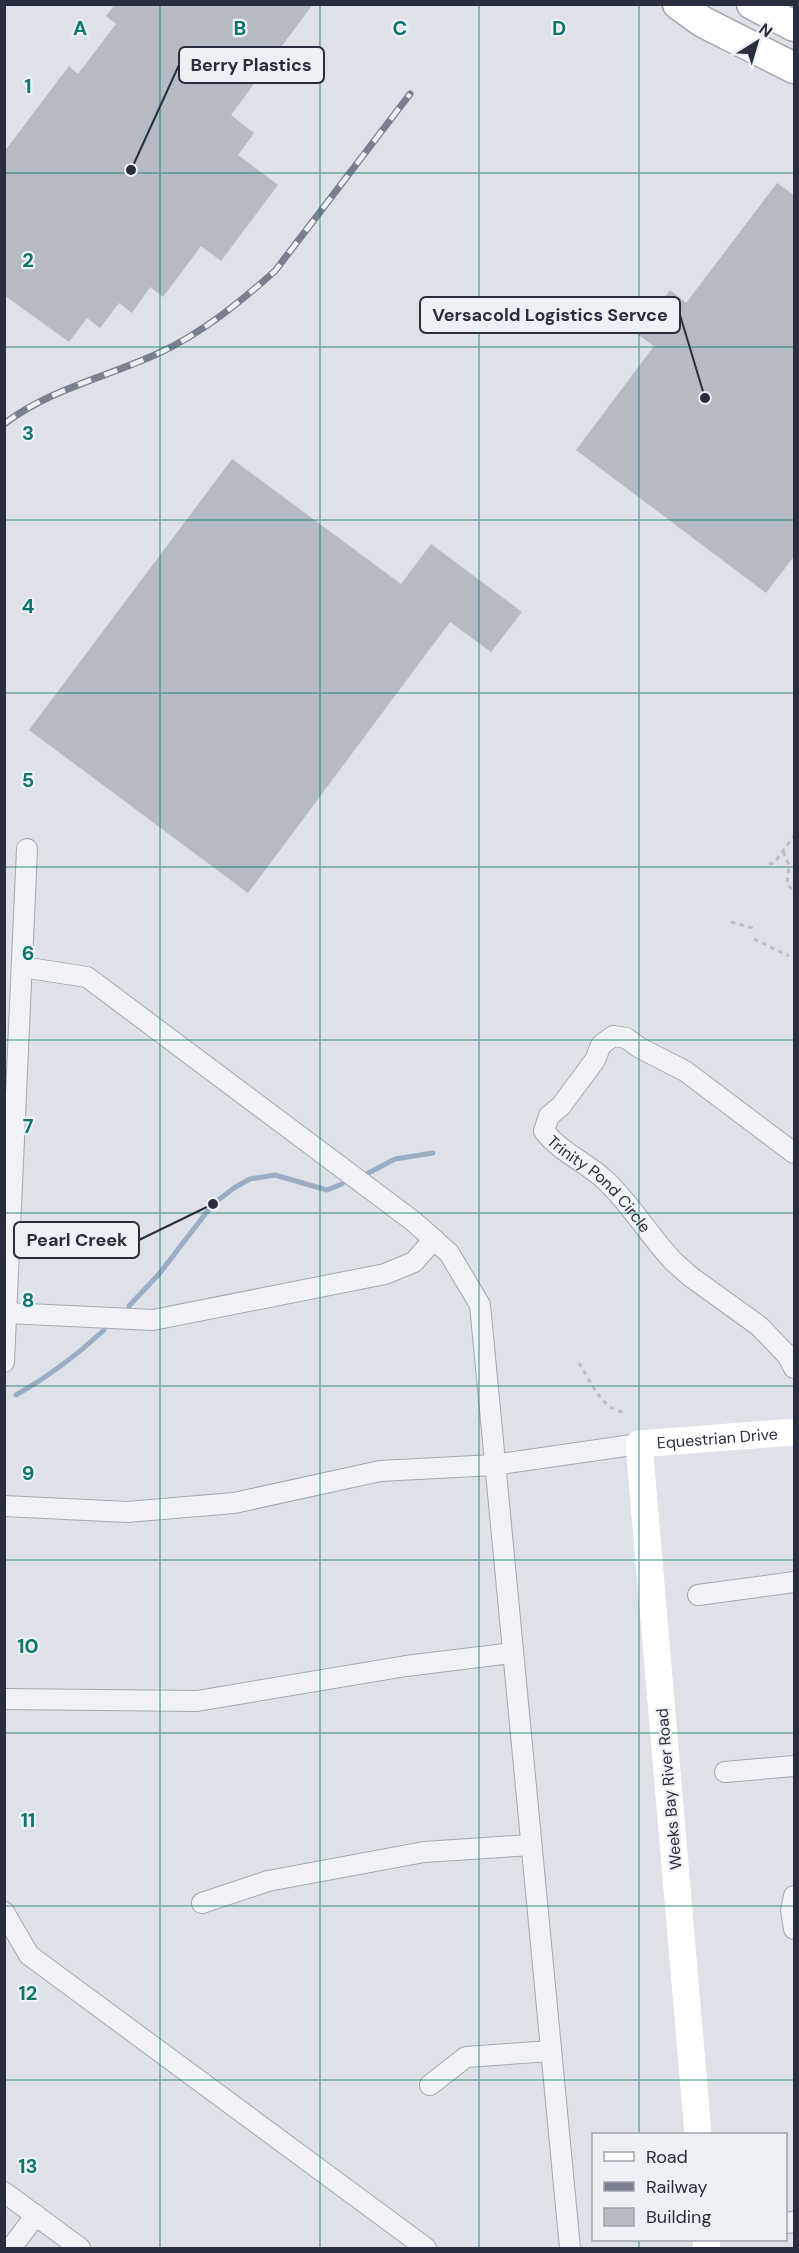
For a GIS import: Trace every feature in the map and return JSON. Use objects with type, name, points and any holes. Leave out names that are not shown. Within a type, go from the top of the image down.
[{"type":"main road","points":[[678,4],[708,13],[795,68]]},
{"type":"main road","points":[[752,4],[795,26]]},
{"type":"street","points":[[4,1362],[27,849]]},
{"type":"street","points":[[22,967],[87,977],[413,1221],[449,1253],[480,1305],[570,2248]]},
{"type":"street","name":"Trinity Pond Circle","points":[[795,1152],[685,1071],[640,1048],[626,1038],[613,1036],[601,1045],[596,1060],[561,1106],[549,1116],[544,1131],[553,1144],[590,1167],[614,1188],[660,1248],[674,1262],[773,1338],[788,1355],[795,1368]]},
{"type":"street","points":[[7,1313],[153,1320],[385,1274],[414,1262],[434,1239]]},
{"type":"street","name":"Equestrian Drive","points":[[639,1444],[795,1432]]},
{"type":"street","points":[[4,1506],[127,1512],[234,1503],[380,1471],[494,1465],[639,1444]]},
{"type":"street","name":"Weeks Bay River Road","points":[[639,1444],[698,2133]]},
{"type":"street","points":[[698,1595],[795,1582]]},
{"type":"street","points":[[4,1699],[197,1701],[395,1668],[512,1653]]},
{"type":"street","points":[[725,1772],[795,1766]]},
{"type":"street","points":[[202,1904],[268,1881],[424,1852],[531,1845]]},
{"type":"street","points":[[795,1896],[791,1910],[795,1929]]},
{"type":"street","points":[[4,1912],[29,1955],[426,2248]]},
{"type":"street","points":[[430,2085],[466,2057],[551,2051]]},
{"type":"street","points":[[4,2192],[80,2248]]},
{"type":"street","points":[[11,2248],[36,2215]]},
{"type":"path","points":[[769,864],[774,864],[795,836]]},
{"type":"path","points":[[783,852],[789,865],[787,884],[795,891]]},
{"type":"path","points":[[789,874],[795,875]]},
{"type":"path","points":[[730,922],[753,928]]},
{"type":"path","points":[[754,939],[789,956]]},
{"type":"path","points":[[579,1363],[603,1402],[612,1410],[623,1412]]},
{"type":"building","points":[[115,4],[313,4],[231,115],[254,133],[238,155],[278,185],[221,261],[201,246],[163,297],[150,287],[132,313],[119,303],[100,328],[87,318],[69,342],[4,295],[4,152],[69,66],[78,74],[116,24],[106,16]]},
{"type":"building","points":[[777,183],[795,196],[795,555],[766,593],[576,450],[654,346],[637,334],[670,290],[686,303]]},
{"type":"building","points":[[232,459],[401,584],[431,544],[522,612],[491,652],[450,622],[248,893],[29,730]]},
{"type":"waterway","points":[[361,1177],[395,1159],[433,1153]]},
{"type":"waterway","points":[[129,1306],[159,1274],[213,1204],[234,1188],[250,1179],[275,1175],[327,1190],[342,1184]]},
{"type":"waterway","points":[[16,1395],[62,1366],[104,1330]]},
{"type":"railway","points":[[4,424],[60,392],[159,353],[220,317],[275,271],[410,94]]},
{"type":"place","name":"Berry Plastics","points":[[131,170]]},
{"type":"place","name":"Versacold Logistics Servce","points":[[705,398]]},
{"type":"place","name":"Pearl Creek","points":[[213,1204]]}]
